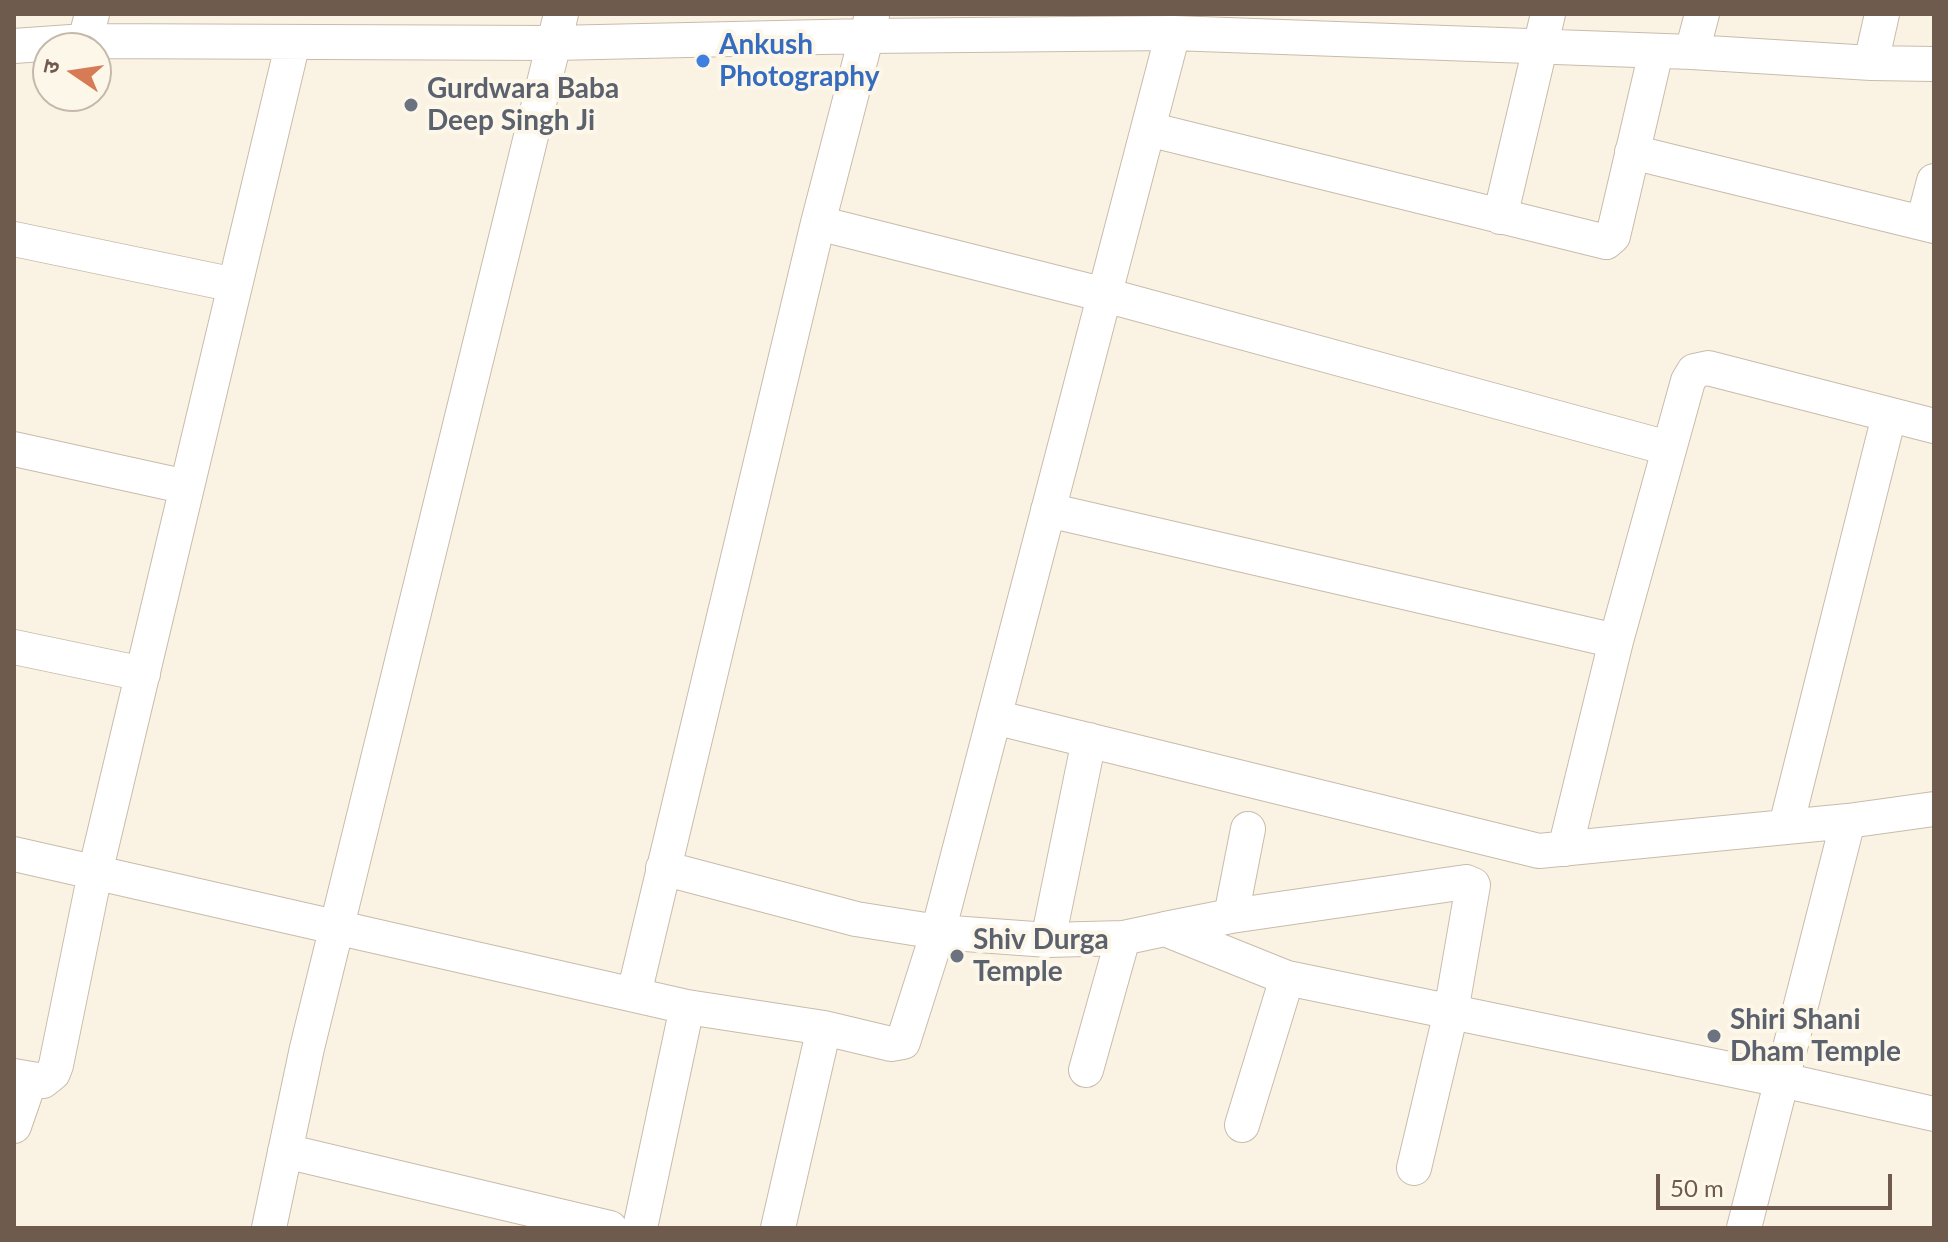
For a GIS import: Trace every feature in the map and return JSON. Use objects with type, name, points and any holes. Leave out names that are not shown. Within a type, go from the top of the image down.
[{"type":"street","points":[[1500,217],[1548,14]]},
{"type":"street","points":[[1692,52],[1702,14]]},
{"type":"street","points":[[1871,63],[1882,14]]},
{"type":"street","points":[[14,46],[88,28],[306,33],[870,25],[1430,28],[1540,48],[1934,64]]},
{"type":"street","points":[[634,994],[818,223],[870,25]]},
{"type":"street","points":[[14,854],[687,1007],[824,1028],[891,1044],[903,1042],[938,932],[1148,129],[1188,27]]},
{"type":"street","points":[[269,1228],[307,1048],[557,29]]},
{"type":"street","points":[[14,1126],[22,1078],[46,1080],[56,1065],[95,873],[235,285],[306,33]]},
{"type":"street","points":[[1148,129],[1608,242],[1613,236],[1656,52]]},
{"type":"street","points":[[1632,152],[1929,225],[1934,181]]},
{"type":"street","points":[[818,223],[1105,295],[1668,448]]},
{"type":"street","points":[[14,239],[235,285]]},
{"type":"street","points":[[1565,849],[1668,448],[1688,381],[1694,371],[1700,368],[1934,426]]},
{"type":"street","points":[[1786,826],[1889,416]]},
{"type":"street","points":[[14,449],[187,487]]},
{"type":"street","points":[[1048,510],[1616,641]]},
{"type":"street","points":[[14,647],[143,674]]},
{"type":"street","points":[[994,717],[1539,851],[1848,821],[1934,809]]},
{"type":"street","points":[[1048,940],[1089,740]]},
{"type":"street","points":[[1744,1228],[1848,821]]},
{"type":"street","points":[[1231,916],[1248,829]]},
{"type":"street","points":[[663,868],[856,919],[938,932],[1048,940],[1123,938],[1231,916],[1470,883],[1474,889],[1451,1012],[1414,1168]]},
{"type":"street","points":[[1165,929],[1287,978],[1934,1114]]},
{"type":"street","points":[[1086,1070],[1123,938]]},
{"type":"street","points":[[1242,1125],[1287,978]]},
{"type":"street","points":[[640,1228],[687,1007]]},
{"type":"street","points":[[778,1228],[824,1028]]},
{"type":"street","points":[[285,1151],[610,1228]]},
{"type":"place","name":"Ankush Photography","points":[[703,61]]},
{"type":"place","name":"Gurdwara Baba Deep Singh Ji","points":[[411,105]]},
{"type":"place","name":"Shiv Durga Temple","points":[[957,956]]},
{"type":"place","name":"Shiri Shani Dham Temple","points":[[1714,1036]]}]
